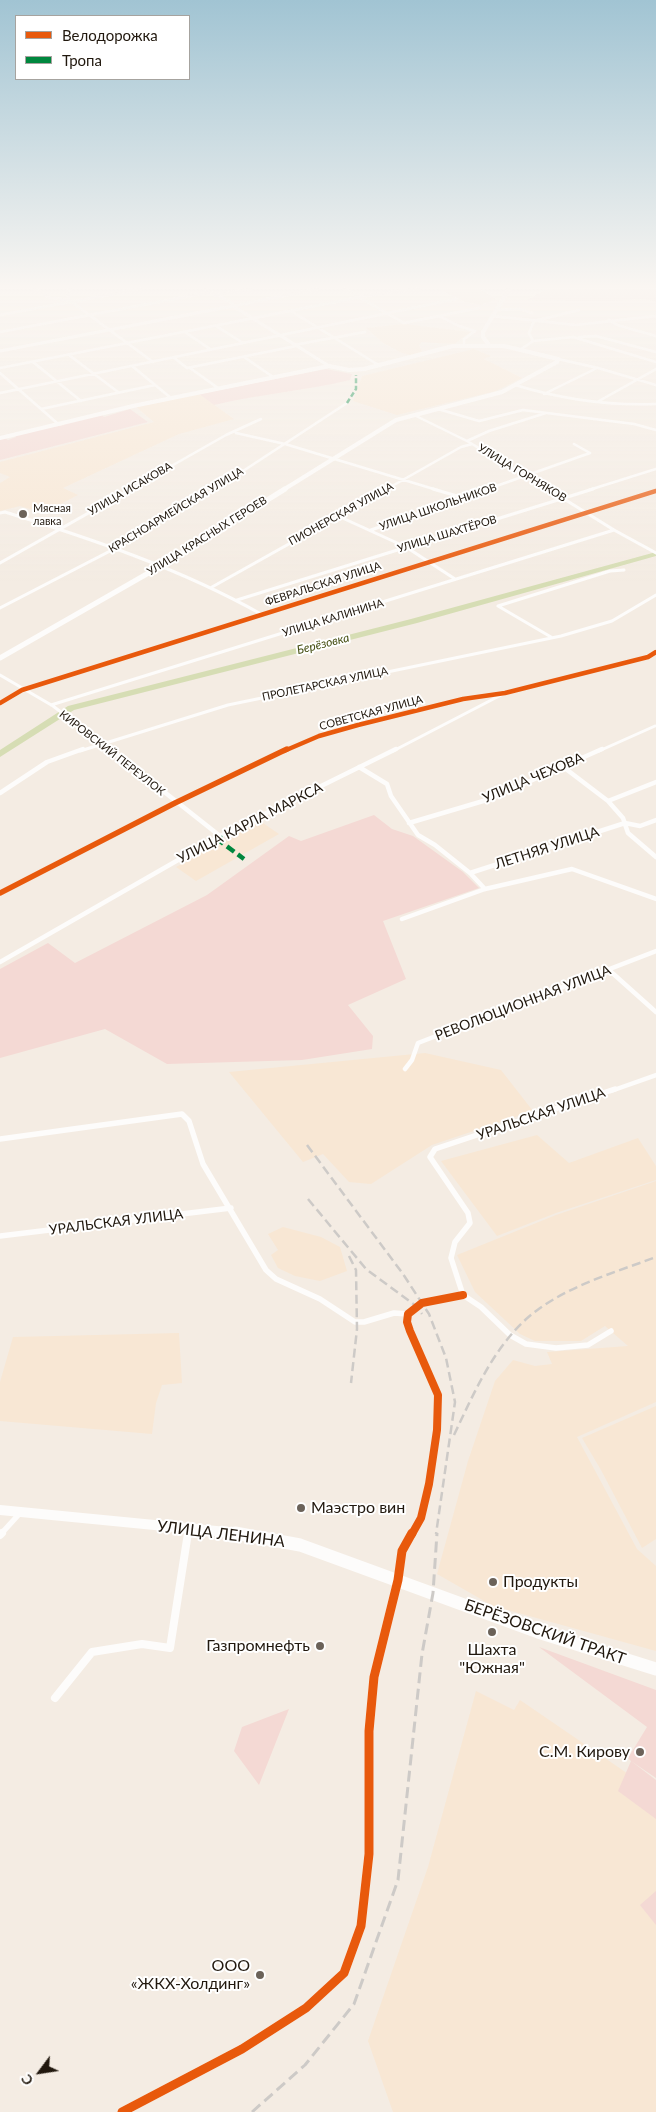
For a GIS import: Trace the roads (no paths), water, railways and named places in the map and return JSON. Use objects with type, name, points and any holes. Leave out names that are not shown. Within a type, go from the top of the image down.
[{"type":"main road","points":[[0,438],[57,423],[218,388]]},
{"type":"main road","name":"УЛИЦА КРАСНЫХ ГЕРОЕВ","points":[[0,658],[159,567],[396,420],[502,392],[510,388]]},
{"type":"main road","name":"УЛИЦА ЛЕНИНА","points":[[0,1510],[246,1534],[300,1545],[433,1593]]},
{"type":"main road","name":"БЕРЁЗОВСКИЙ ТРАКТ","points":[[433,1593],[538,1632],[656,1670]]},
{"type":"street","points":[[0,392],[25,388]]},
{"type":"street","points":[[65,388],[81,401]]},
{"type":"street","points":[[112,388],[118,392]]},
{"type":"street","points":[[41,409],[141,388]]},
{"type":"street","points":[[158,388],[172,398]]},
{"type":"street","points":[[523,388],[544,394],[617,405],[656,404]]},
{"type":"street","points":[[544,394],[557,388]]},
{"type":"street","points":[[599,401],[622,388]]},
{"type":"street","points":[[18,389],[57,423]]},
{"type":"street","name":"КРАСНОАРМЕЙСКАЯ УЛИЦА","points":[[0,608],[114,549],[206,495],[347,403]]},
{"type":"street","points":[[438,409],[479,421],[518,411],[634,424],[656,430]]},
{"type":"street","points":[[467,441],[489,431],[546,414]]},
{"type":"street","name":"УЛИЦА ГОРНЯКОВ","points":[[414,415],[467,441],[614,530],[655,552]]},
{"type":"street","name":"УЛИЦА ИСАКОВА","points":[[0,563],[146,479],[226,435],[236,433],[250,423],[261,419]]},
{"type":"street","points":[[236,433],[285,444],[464,498]]},
{"type":"street","name":"ПИОНЕРСКАЯ УЛИЦА","points":[[212,587],[461,447],[472,444]]},
{"type":"street","name":"УЛИЦА ШКОЛЬНИКОВ","points":[[371,530],[590,453],[574,444]]},
{"type":"street","name":"УЛИЦА ШАХТЁРОВ","points":[[237,600],[656,469]]},
{"type":"street","name":"ФЕВРАЛЬСКАЯ УЛИЦА","points":[[0,703],[22,690],[656,491]]},
{"type":"street","points":[[0,513],[6,512],[61,529],[212,587],[260,614]]},
{"type":"street","points":[[338,516],[406,547],[455,579]]},
{"type":"street","name":"УЛИЦА КАЛИНИНА","points":[[51,705],[614,530]]},
{"type":"street","points":[[551,638],[498,606],[610,571],[624,570]]},
{"type":"street","name":"ПРОЛЕТАРСКАЯ УЛИЦА","points":[[0,792],[47,762],[101,743],[228,705],[551,638],[612,621],[656,595]]},
{"type":"street","name":"СОВЕТСКАЯ УЛИЦА","points":[[0,893],[175,803],[278,753],[319,736],[463,699],[505,693],[648,657],[656,652]]},
{"type":"street","name":"КИРОВСКИЙ ПЕРЕУЛОК","points":[[0,675],[22,690],[51,705],[220,836]]},
{"type":"street","name":"УЛИЦА КАРЛА МАРКСА","points":[[0,962],[220,836],[467,714],[505,693]]},
{"type":"street","name":"УЛИЦА ЧЕХОВА","points":[[409,823],[490,798],[655,726]]},
{"type":"street","points":[[562,766],[608,801],[624,823],[628,832],[656,858]]},
{"type":"street","points":[[359,767],[387,784],[391,796],[418,835],[470,873],[485,889]]},
{"type":"street","points":[[608,801],[656,782]]},
{"type":"street","name":"ЛЕТНЯЯ УЛИЦА","points":[[470,873],[624,823],[640,826],[656,820]]},
{"type":"street","points":[[402,919],[485,889],[572,869],[586,871],[621,888],[640,891],[656,898]]},
{"type":"street","name":"РЕВОЛЮЦИОННАЯ УЛИЦА","points":[[405,1069],[412,1060],[418,1043],[656,951]]},
{"type":"street","points":[[609,970],[656,1012]]},
{"type":"street","name":"УРАЛЬСКАЯ УЛИЦА","points":[[463,1296],[451,1258],[455,1242],[470,1223],[469,1212],[434,1168],[430,1157],[435,1149],[656,1075]]},
{"type":"street","points":[[0,1139],[182,1114],[189,1121],[203,1164],[231,1208],[266,1270],[276,1279],[320,1299],[355,1322],[364,1322],[394,1313],[408,1314],[422,1303],[463,1296],[480,1307],[510,1335],[526,1344],[556,1348],[588,1345],[611,1331]]},
{"type":"street","name":"УРАЛЬСКАЯ УЛИЦА","points":[[0,1236],[231,1208]]},
{"type":"street","points":[[122,2112],[242,2049],[306,2008],[344,1974],[361,1926],[369,1854],[370,1731],[374,1677],[398,1580],[402,1551],[421,1518],[429,1484],[437,1430],[438,1395],[410,1331],[407,1322],[408,1314]]},
{"type":"street","points":[[0,1535],[21,1512]]},
{"type":"street","points":[[55,1698],[92,1652],[142,1644],[170,1648],[189,1529]]},
{"type":"waterway","name":"Берёзовка","points":[[0,754],[71,708],[414,621],[656,554]]},
{"type":"railway","points":[[307,1145],[403,1274],[429,1314],[446,1358],[455,1402],[436,1534]]},
{"type":"railway","points":[[308,1199],[366,1269],[416,1306],[422,1314]]},
{"type":"railway","points":[[349,1256],[356,1270],[357,1329],[351,1383]]},
{"type":"railway","points":[[454,1435],[492,1361],[501,1347],[523,1322],[537,1310],[569,1291],[656,1257]]},
{"type":"railway","points":[[252,2112],[305,2065],[354,2004],[398,1880],[422,1654],[433,1593],[437,1533]]},
{"type":"place","name":"Мясная лавка","points":[[23,514]]},
{"type":"place","name":"Маэстро вин","points":[[301,1508]]},
{"type":"place","name":"Продукты","points":[[493,1582]]},
{"type":"place","name":"Шахта \"Южная\"","points":[[492,1632]]},
{"type":"place","name":"Газпромнефть","points":[[320,1646]]},
{"type":"place","name":"С.М. Кирову","points":[[640,1752]]},
{"type":"place","name":"ООО «ЖКХ-Холдинг»","points":[[260,1975]]}]
